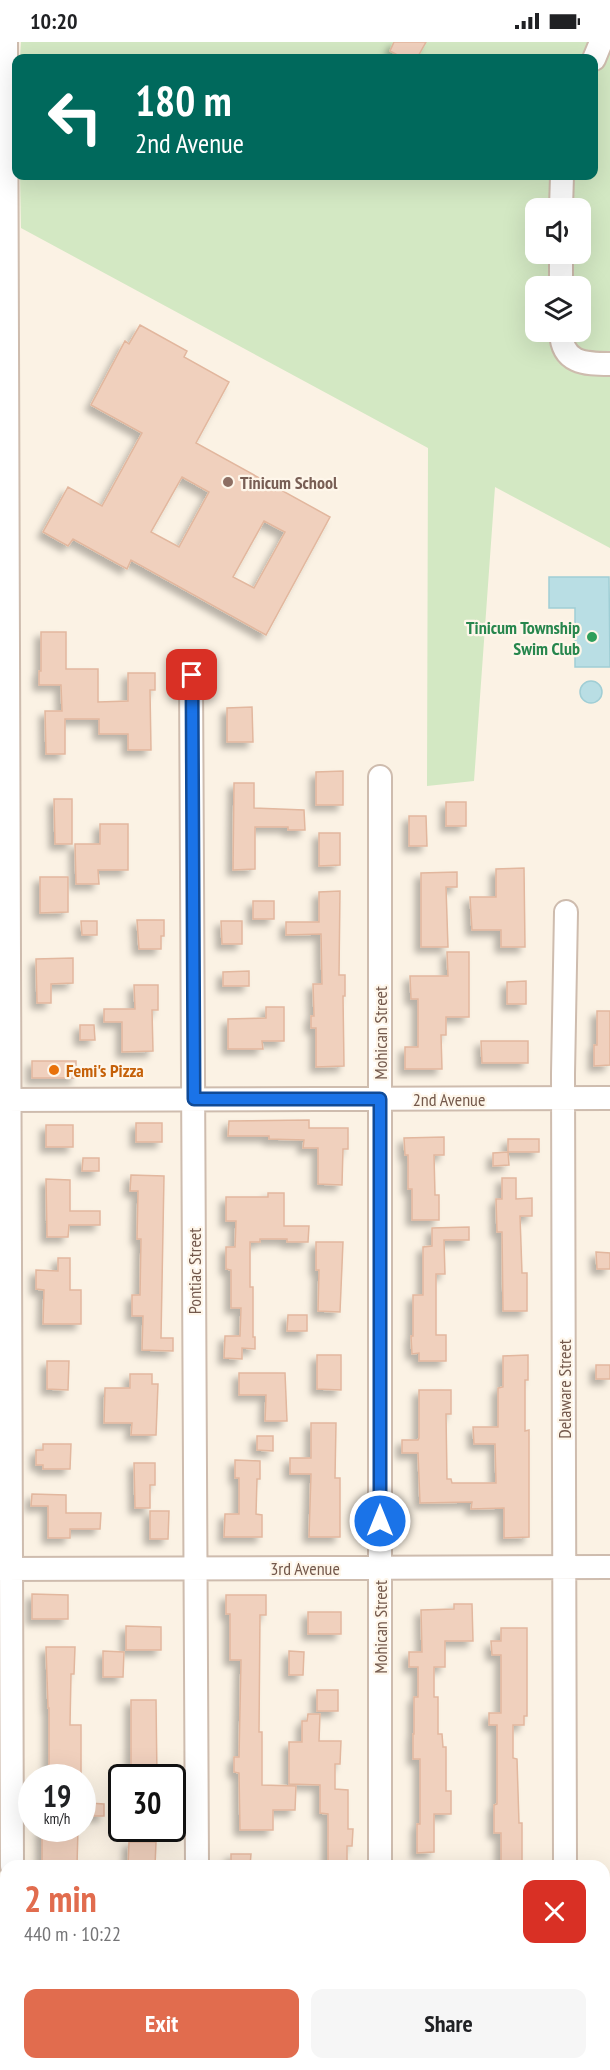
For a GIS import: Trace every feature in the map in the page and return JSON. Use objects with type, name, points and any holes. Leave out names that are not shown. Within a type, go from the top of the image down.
[{"type":"street","points":[[6,42],[3,631],[5,1569],[12,1860]]},
{"type":"street","points":[[561,198],[562,180]]},
{"type":"street","points":[[562,342],[566,351],[575,360],[589,364],[610,364]]},
{"type":"street","name":"Pontiac Street","points":[[192,675],[197,1860]]},
{"type":"street","name":"Mohican Street","points":[[380,777],[381,1860]]},
{"type":"street","name":"Delaware Street","points":[[565,1860],[563,1098],[566,912]]},
{"type":"street","name":"2nd Avenue","points":[[4,1100],[610,1098]]},
{"type":"street","name":"3rd Avenue","points":[[5,1569],[610,1567]]},
{"type":"green space","points":[[21,42],[610,42],[610,548],[495,487],[474,781],[427,786],[428,448],[21,228],[20,180],[598,180],[598,54],[20,54]]},
{"type":"water","name":"Tinicum Township Swim Club","points":[[549,577],[609,577],[610,667],[575,667],[575,608],[549,608]]},
{"type":"water","points":[[591,681],[599,684],[602,692],[599,700],[591,703],[583,700],[580,692],[583,684]]},
{"type":"building","points":[[394,42],[426,42],[419,54],[396,54],[390,51]]},
{"type":"building","name":"Tinicum School","points":[[140,325],[187,351],[184,357],[229,382],[196,443],[330,517],[266,635],[131,560],[127,569],[73,539],[68,546],[43,532],[68,487],[102,506],[142,433],[91,405],[125,341],[129,344]],"holes":[[[182,477],[209,492],[179,547],[151,532]],[[264,521],[285,532],[254,588],[233,577]]]},
{"type":"building","points":[[41,632],[66,632],[66,669],[98,669],[98,702],[128,701],[128,673],[155,673],[155,690],[150,690],[151,750],[128,750],[128,734],[99,734],[99,719],[65,719],[65,754],[46,754],[45,711],[62,711],[61,685],[39,685]]},
{"type":"building","points":[[252,707],[253,742],[227,742],[227,708]]},
{"type":"building","points":[[343,771],[343,805],[316,805],[316,772]]},
{"type":"building","points":[[234,783],[254,783],[254,808],[304,810],[305,830],[288,830],[288,827],[255,827],[255,869],[233,870]]},
{"type":"building","points":[[54,799],[72,799],[72,844],[55,844]]},
{"type":"building","points":[[446,802],[466,802],[466,826],[446,826]]},
{"type":"building","points":[[409,816],[426,816],[427,846],[409,846]]},
{"type":"building","points":[[100,824],[128,824],[128,870],[98,870],[99,884],[76,884],[75,844],[100,844]]},
{"type":"building","points":[[319,833],[340,833],[340,865],[319,866]]},
{"type":"building","points":[[524,868],[525,947],[501,947],[501,930],[472,930],[470,897],[496,897],[496,869]]},
{"type":"building","points":[[457,872],[457,887],[446,887],[448,947],[421,947],[421,873]]},
{"type":"building","points":[[40,877],[68,877],[68,912],[40,913]]},
{"type":"building","points":[[340,891],[339,975],[345,975],[344,1066],[316,1067],[316,1028],[311,1028],[311,1016],[314,1016],[313,984],[322,984],[321,934],[286,935],[286,922],[319,922],[319,892]]},
{"type":"building","points":[[253,901],[274,901],[274,919],[253,919]]},
{"type":"building","points":[[137,920],[164,920],[161,949],[139,949]]},
{"type":"building","points":[[81,921],[97,921],[97,935],[82,935]]},
{"type":"building","points":[[221,921],[242,921],[242,944],[222,944]]},
{"type":"building","points":[[447,952],[469,952],[469,1017],[446,1017],[446,1035],[441,1035],[442,1069],[405,1069],[405,1047],[418,1047],[418,999],[411,999],[410,976],[448,976]]},
{"type":"building","points":[[73,958],[73,983],[51,984],[51,1003],[37,1003],[36,959]]},
{"type":"building","points":[[249,971],[249,986],[223,986],[223,972]]},
{"type":"building","points":[[526,981],[526,1004],[507,1004],[507,982]]},
{"type":"building","points":[[134,985],[158,985],[158,1010],[152,1010],[153,1051],[122,1052],[122,1022],[104,1022],[104,1009],[135,1009]]},
{"type":"building","points":[[266,1007],[284,1007],[284,1041],[262,1041],[263,1049],[228,1049],[228,1019],[266,1018]]},
{"type":"building","points":[[597,1011],[610,1011],[610,1065],[594,1066],[594,1045],[597,1045]]},
{"type":"building","points":[[80,1025],[94,1025],[95,1040],[80,1040]]},
{"type":"building","points":[[481,1041],[528,1041],[528,1063],[482,1063]]},
{"type":"building","name":"Femi's Pizza","points":[[32,1061],[76,1061],[76,1078],[32,1078]]},
{"type":"building","points":[[309,1120],[309,1128],[348,1128],[348,1149],[343,1149],[342,1185],[318,1184],[318,1148],[303,1148],[304,1140],[269,1139],[269,1136],[228,1136],[229,1121]]},
{"type":"building","points":[[136,1123],[162,1123],[162,1142],[136,1142]]},
{"type":"building","points":[[46,1125],[73,1125],[73,1147],[46,1147]]},
{"type":"building","points":[[444,1137],[444,1155],[434,1155],[435,1195],[439,1195],[439,1220],[412,1220],[412,1189],[408,1189],[408,1155],[405,1155],[404,1138]]},
{"type":"building","points":[[508,1139],[539,1139],[539,1152],[508,1152]]},
{"type":"building","points":[[508,1152],[509,1165],[493,1166],[493,1153]]},
{"type":"building","points":[[83,1158],[99,1158],[99,1171],[82,1171]]},
{"type":"building","points":[[131,1175],[164,1176],[161,1338],[173,1338],[173,1351],[142,1350],[143,1316],[132,1316],[132,1295],[140,1295],[141,1239],[137,1239],[138,1191],[130,1191]]},
{"type":"building","points":[[502,1178],[516,1178],[516,1199],[532,1198],[532,1216],[520,1216],[522,1273],[527,1273],[527,1311],[503,1311],[502,1232],[497,1232],[496,1199],[502,1199]]},
{"type":"building","points":[[46,1179],[70,1180],[70,1211],[100,1211],[100,1225],[69,1225],[68,1237],[47,1237]]},
{"type":"building","points":[[268,1193],[284,1193],[284,1226],[309,1226],[308,1242],[260,1239],[260,1242],[250,1242],[250,1287],[253,1287],[255,1349],[242,1348],[242,1359],[224,1358],[225,1336],[240,1336],[241,1308],[231,1308],[231,1270],[226,1269],[226,1247],[235,1247],[236,1221],[226,1221],[226,1197],[268,1197]]},
{"type":"building","points":[[469,1227],[469,1240],[444,1240],[445,1274],[436,1274],[436,1335],[446,1335],[446,1361],[419,1361],[419,1353],[412,1354],[411,1336],[413,1336],[413,1295],[423,1295],[423,1247],[432,1246],[432,1228]]},
{"type":"building","points":[[316,1242],[343,1242],[340,1312],[318,1311],[319,1270],[316,1270]]},
{"type":"building","points":[[596,1252],[610,1253],[610,1269],[597,1269]]},
{"type":"building","points":[[58,1258],[70,1258],[70,1290],[81,1290],[81,1324],[43,1324],[44,1290],[36,1289],[36,1270],[58,1271]]},
{"type":"building","points":[[288,1315],[307,1315],[307,1331],[287,1331]]},
{"type":"building","points":[[317,1355],[341,1355],[341,1390],[317,1389]]},
{"type":"building","points":[[528,1355],[528,1380],[525,1380],[525,1431],[529,1430],[529,1537],[504,1538],[504,1508],[471,1509],[472,1502],[420,1503],[418,1453],[402,1453],[402,1440],[418,1440],[419,1438],[419,1390],[451,1390],[451,1414],[446,1414],[447,1479],[451,1479],[452,1483],[496,1483],[495,1444],[474,1444],[473,1427],[498,1427],[498,1388],[503,1387],[503,1356]]},
{"type":"building","points":[[47,1361],[69,1361],[68,1390],[47,1389]]},
{"type":"building","points":[[596,1365],[610,1365],[610,1379],[596,1379]]},
{"type":"building","points":[[239,1373],[285,1373],[287,1421],[265,1421],[266,1395],[239,1395]]},
{"type":"building","points":[[130,1374],[152,1374],[152,1384],[158,1384],[156,1435],[131,1435],[132,1423],[104,1423],[105,1388],[130,1388]]},
{"type":"building","points":[[311,1423],[336,1423],[335,1478],[340,1478],[340,1537],[309,1537],[311,1474],[290,1474],[290,1458],[311,1458]]},
{"type":"building","points":[[257,1436],[273,1436],[273,1451],[257,1450]]},
{"type":"building","points":[[43,1444],[71,1444],[70,1469],[43,1469],[43,1465],[36,1465],[36,1450],[43,1450]]},
{"type":"building","points":[[235,1460],[260,1461],[256,1514],[262,1515],[262,1537],[224,1537],[225,1514],[239,1514],[239,1478],[235,1478]]},
{"type":"building","points":[[134,1463],[155,1463],[155,1485],[150,1485],[150,1508],[135,1508]]},
{"type":"building","points":[[32,1494],[66,1495],[66,1513],[101,1513],[100,1529],[70,1529],[70,1538],[48,1538],[48,1506],[31,1506]]},
{"type":"building","points":[[150,1511],[169,1511],[168,1539],[150,1539]]},
{"type":"building","points":[[32,1594],[68,1595],[68,1619],[32,1619]]},
{"type":"building","points":[[226,1595],[266,1595],[266,1615],[260,1615],[259,1732],[262,1732],[262,1785],[296,1786],[295,1810],[273,1810],[273,1830],[240,1830],[239,1773],[234,1772],[234,1757],[239,1757],[241,1660],[230,1660],[230,1614],[226,1614]]},
{"type":"building","points":[[454,1604],[472,1604],[473,1641],[445,1641],[445,1667],[434,1667],[434,1697],[438,1697],[438,1734],[442,1734],[443,1747],[446,1747],[446,1791],[451,1791],[451,1814],[434,1814],[434,1852],[417,1853],[417,1824],[420,1824],[420,1759],[413,1759],[413,1734],[414,1697],[418,1697],[418,1667],[409,1667],[409,1652],[422,1652],[421,1610],[454,1609]]},
{"type":"building","points":[[308,1612],[341,1612],[341,1634],[308,1634]]},
{"type":"building","points":[[126,1626],[161,1627],[161,1650],[126,1650]]},
{"type":"building","points":[[501,1628],[527,1628],[527,1716],[524,1716],[524,1725],[513,1725],[513,1758],[517,1759],[519,1823],[522,1823],[522,1860],[501,1860],[501,1833],[494,1833],[494,1805],[497,1804],[497,1725],[489,1725],[489,1713],[501,1713],[501,1655],[492,1655],[491,1641],[501,1641]]},
{"type":"building","points":[[46,1647],[75,1647],[74,1674],[71,1674],[70,1725],[81,1725],[81,1764],[49,1764]]},
{"type":"building","points":[[103,1651],[124,1652],[123,1677],[103,1677]]},
{"type":"building","points":[[289,1651],[304,1652],[303,1675],[289,1675]]},
{"type":"building","points":[[317,1690],[338,1690],[338,1711],[317,1711]]},
{"type":"building","points":[[131,1700],[156,1700],[157,1764],[131,1764]]},
{"type":"building","points":[[308,1714],[320,1714],[319,1741],[341,1741],[340,1764],[335,1764],[335,1789],[348,1790],[348,1829],[353,1829],[352,1846],[347,1846],[347,1860],[328,1860],[328,1814],[320,1813],[320,1785],[289,1784],[289,1742],[302,1742],[302,1721],[307,1721]]},
{"type":"building","points":[[96,1803],[104,1804],[104,1816],[96,1816]]},
{"type":"building","points":[[42,1842],[78,1842],[77,1860],[42,1860]]},
{"type":"building","points":[[129,1842],[156,1842],[155,1860],[128,1860]]},
{"type":"building","points":[[231,1854],[251,1854],[250,1860],[231,1860]]},
{"type":"place","name":"Tinicum School","points":[[228,482]]},
{"type":"place","name":"Tinicum Township Swim Club","points":[[592,637]]},
{"type":"place","name":"Femi's Pizza","points":[[54,1070]]},
{"type":"route","points":[[192,675],[194,1099],[380,1099],[380,1521]]}]
